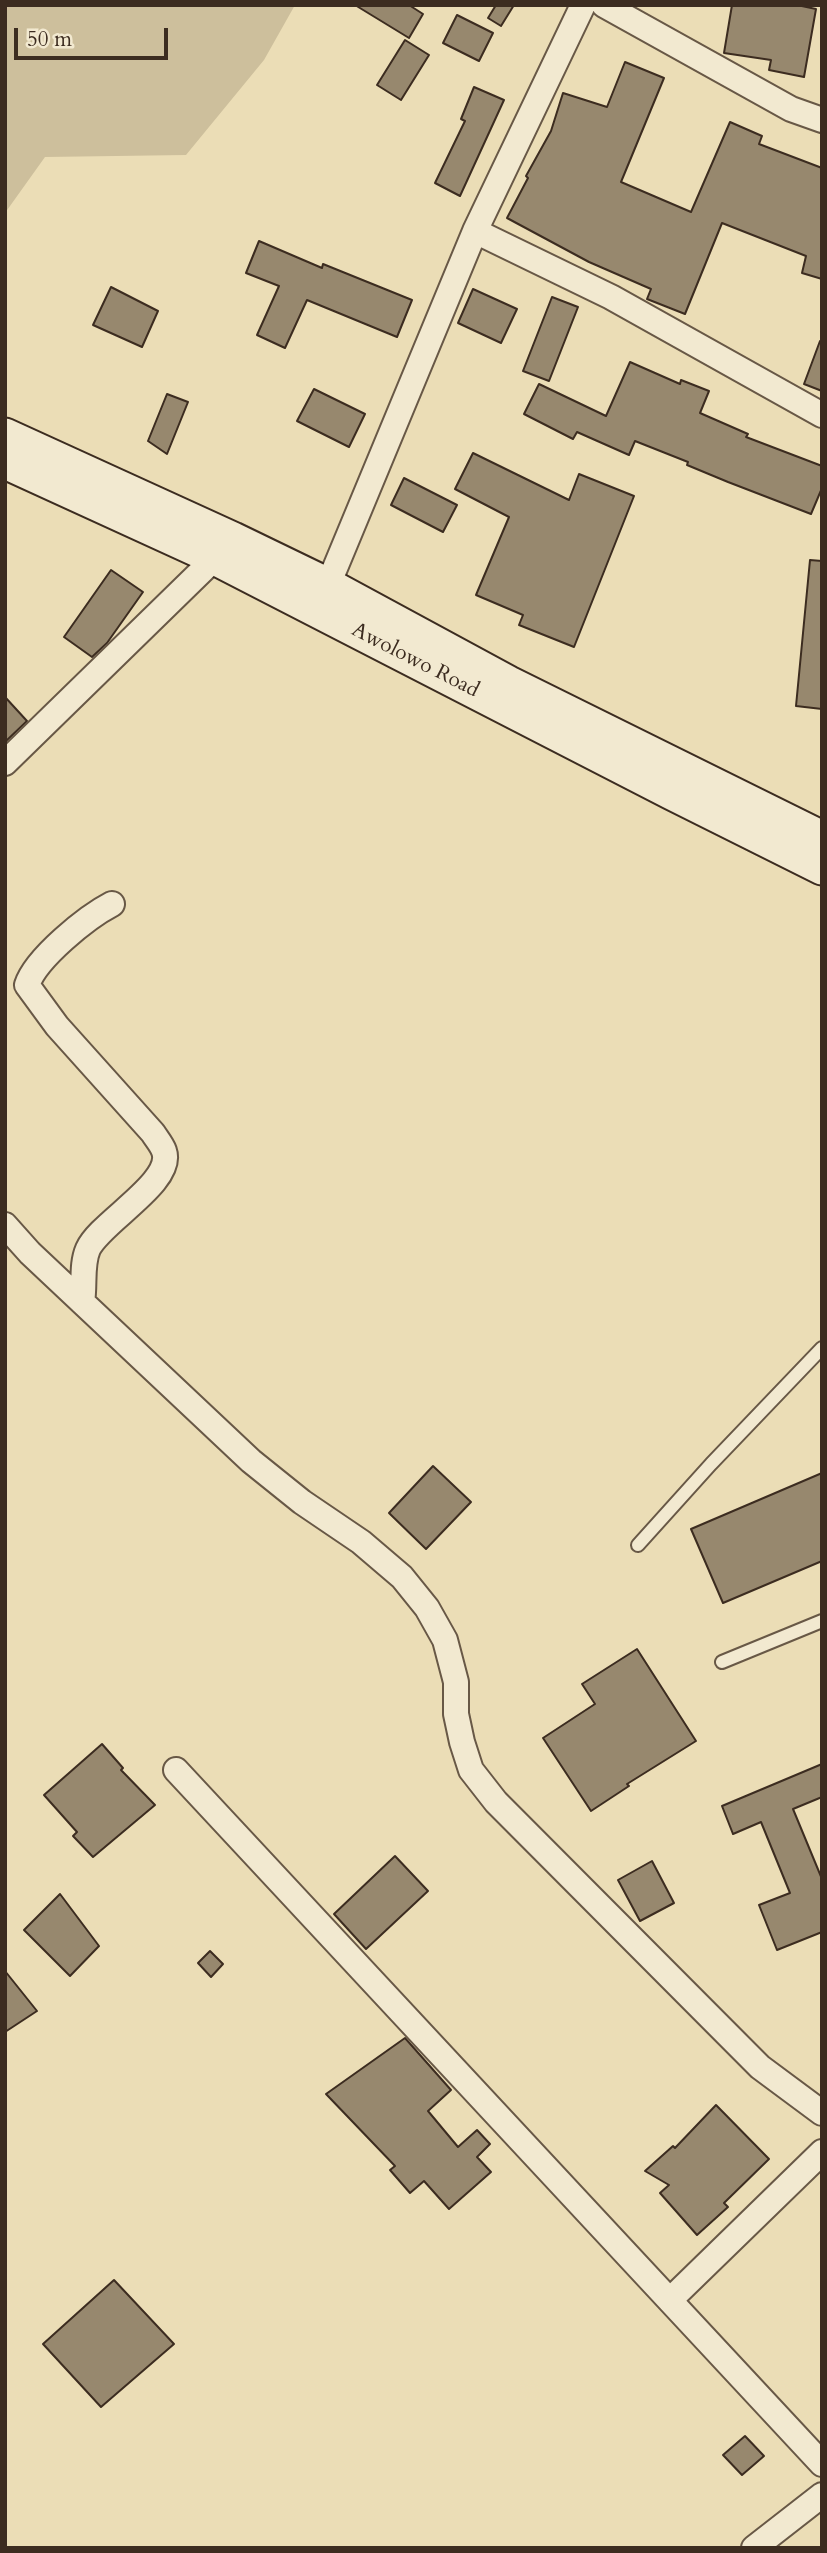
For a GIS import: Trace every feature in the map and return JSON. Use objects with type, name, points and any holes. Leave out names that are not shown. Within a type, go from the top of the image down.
[{"type":"main road","name":"Awolowo Road","points":[[5,435],[328,585],[509,683],[822,838]]},
{"type":"main road","name":"Awolowo Road","points":[[5,462],[215,558],[672,793],[822,867]]},
{"type":"street","points":[[328,585],[475,231],[583,5]]},
{"type":"street","points":[[604,5],[791,109],[822,120]]},
{"type":"street","points":[[475,231],[611,298],[822,415]]},
{"type":"street","points":[[5,763],[215,558]]},
{"type":"street","points":[[82,1302],[84,1262],[88,1247],[153,1184],[165,1165],[165,1152],[153,1133],[57,1026],[27,985],[30,976],[69,933],[113,904]]},
{"type":"street","points":[[5,1225],[30,1253],[251,1461],[302,1502],[361,1542],[402,1577],[427,1608],[445,1640],[456,1682],[456,1714],[462,1742],[471,1770],[496,1802],[760,2067],[822,2113]]},
{"type":"street","points":[[176,1770],[822,2464]]},
{"type":"street","points":[[670,2301],[822,2152]]},
{"type":"street","points":[[754,2548],[822,2495]]},
{"type":"lane","points":[[638,1545],[822,1348]]},
{"type":"lane","points":[[722,1662],[822,1621]]},
{"type":"shaded area","points":[[5,5],[295,5],[264,60],[186,155],[45,157],[5,213]]},
{"type":"building","points":[[355,5],[409,5],[423,14],[409,38]]},
{"type":"building","points":[[496,5],[514,5],[501,26],[488,18]]},
{"type":"building","points":[[732,5],[797,5],[816,9],[804,77],[769,70],[771,60],[724,53]]},
{"type":"building","points":[[457,15],[493,33],[479,61],[443,43]]},
{"type":"building","points":[[405,40],[429,55],[401,100],[377,85]]},
{"type":"building","points":[[625,62],[664,78],[621,182],[691,212],[730,122],[762,136],[759,144],[822,168],[822,279],[802,273],[806,256],[722,223],[685,314],[647,299],[651,289],[589,262],[507,218],[551,131],[563,93],[607,107]]},
{"type":"building","points":[[474,87],[504,100],[460,196],[435,183],[465,121],[461,119]]},
{"type":"building","points":[[259,241],[322,268],[323,264],[412,300],[397,337],[307,300],[285,348],[257,335],[279,286],[246,273]]},
{"type":"building","points":[[111,287],[158,311],[142,347],[93,325]]},
{"type":"building","points":[[473,289],[517,309],[501,343],[458,323]]},
{"type":"building","points":[[552,297],[578,307],[549,381],[523,371]]},
{"type":"building","points":[[822,341],[822,391],[804,384]]},
{"type":"building","points":[[630,362],[680,384],[681,380],[709,391],[700,413],[748,434],[746,437],[822,466],[822,488],[811,514],[687,465],[688,462],[635,441],[629,455],[577,432],[573,439],[524,414],[539,384],[606,416]]},
{"type":"building","points":[[314,389],[365,414],[349,447],[297,421]]},
{"type":"building","points":[[167,394],[188,402],[167,454],[148,441]]},
{"type":"building","points":[[473,453],[569,500],[579,474],[634,496],[574,647],[519,625],[523,615],[476,595],[509,517],[455,489]]},
{"type":"building","points":[[404,478],[457,505],[443,532],[391,505]]},
{"type":"building","points":[[810,560],[822,561],[822,709],[796,706]]},
{"type":"building","points":[[111,570],[143,592],[107,643],[92,657],[64,637]]},
{"type":"building","points":[[5,697],[27,721],[5,742]]},
{"type":"building","points":[[433,1466],[471,1502],[426,1549],[389,1513]]},
{"type":"building","points":[[822,1473],[822,1561],[723,1603],[691,1529]]},
{"type":"building","points":[[637,1649],[696,1741],[627,1784],[629,1786],[591,1811],[543,1738],[595,1704],[582,1684]]},
{"type":"building","points":[[102,1744],[123,1768],[121,1770],[155,1805],[93,1857],[73,1836],[77,1832],[44,1795]]},
{"type":"building","points":[[822,1764],[822,1797],[793,1809],[822,1879],[822,1932],[777,1950],[759,1905],[790,1893],[761,1822],[733,1834],[722,1806]]},
{"type":"building","points":[[395,1856],[428,1891],[366,1949],[334,1914]]},
{"type":"building","points":[[652,1861],[674,1903],[640,1921],[618,1880]]},
{"type":"building","points":[[60,1894],[99,1946],[70,1976],[24,1930]]},
{"type":"building","points":[[210,1951],[223,1964],[211,1977],[198,1963]]},
{"type":"building","points":[[5,1971],[37,2011],[5,2032]]},
{"type":"building","points":[[405,2038],[451,2090],[428,2111],[458,2147],[477,2130],[490,2144],[477,2157],[491,2172],[449,2209],[424,2181],[410,2193],[390,2170],[395,2166],[326,2094]]},
{"type":"building","points":[[716,2105],[769,2159],[724,2203],[728,2207],[697,2235],[660,2193],[669,2185],[645,2171],[673,2146],[675,2148]]},
{"type":"building","points":[[114,2280],[174,2344],[101,2407],[43,2344]]},
{"type":"building","points":[[745,2436],[764,2456],[742,2475],[723,2455]]}]
